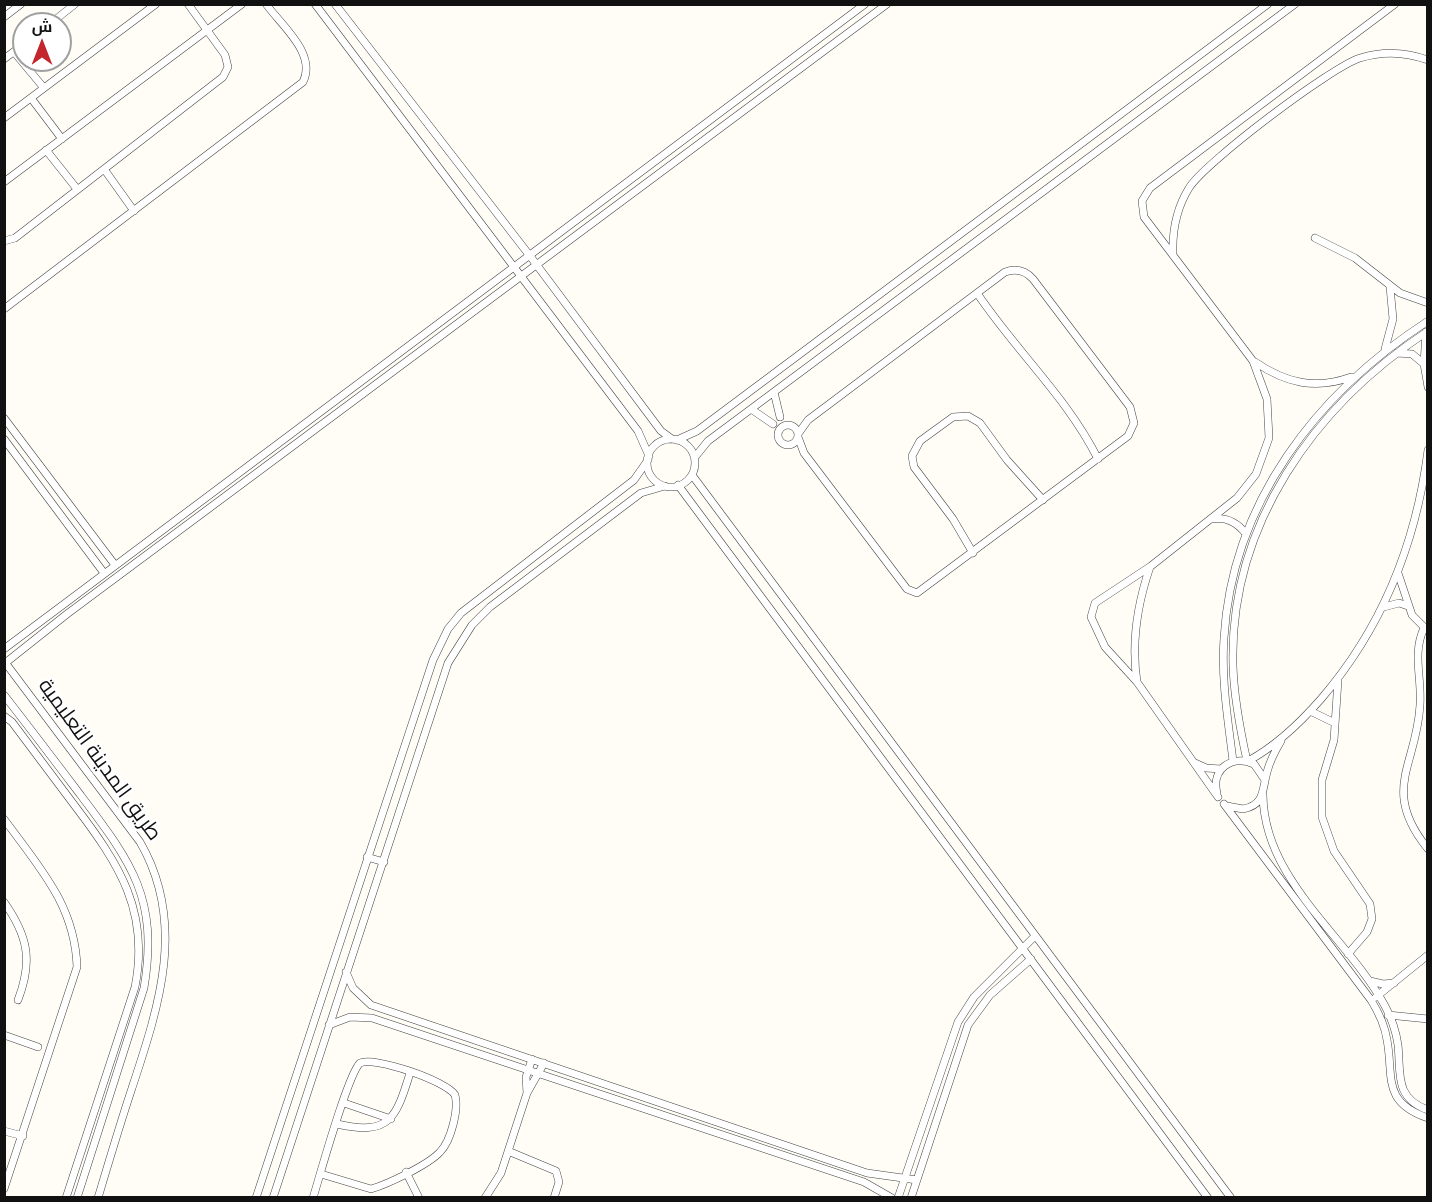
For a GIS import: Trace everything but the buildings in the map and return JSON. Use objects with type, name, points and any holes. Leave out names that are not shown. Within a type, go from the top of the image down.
[{"type":"street","points":[[4,17],[21,4]]},
{"type":"street","points":[[4,118],[156,4]]},
{"type":"street","points":[[4,241],[15,238],[223,77],[227,61],[188,4]]},
{"type":"street","points":[[4,182],[242,4]]},
{"type":"street","points":[[4,309],[303,82],[308,68],[307,60],[266,4]]},
{"type":"street","points":[[315,4],[514,267],[519,278],[638,431],[652,476],[665,486]]},
{"type":"street","points":[[335,4],[530,256],[661,431],[690,448],[695,458]]},
{"type":"street","points":[[4,649],[865,4]]},
{"type":"street","points":[[5,662],[887,4]]},
{"type":"street","points":[[256,1197],[432,660],[448,629],[461,613],[634,480],[658,444],[675,440],[707,424],[1268,4]]},
{"type":"street","points":[[273,1197],[448,663],[472,625],[490,608],[642,493],[665,486],[678,485],[692,475],[695,458],[704,445],[1295,4]]},
{"type":"street","points":[[1395,4],[1150,188],[1142,201],[1144,216],[1253,361],[1264,387],[1269,418],[1266,450],[1256,474],[1237,498],[1151,566],[1095,603],[1091,610],[1092,624],[1105,647],[1137,682],[1218,797],[1310,913],[1371,1000],[1388,1041],[1389,1075],[1393,1090],[1402,1103],[1414,1113],[1428,1118]]},
{"type":"street","points":[[1173,255],[1174,228],[1182,202],[1195,179],[1215,159],[1344,65],[1376,54],[1409,55],[1428,60]]},
{"type":"street","points":[[31,72],[44,88]]},
{"type":"street","points":[[31,98],[62,139]]},
{"type":"street","points":[[46,150],[77,189]]},
{"type":"street","points":[[104,169],[135,211]]},
{"type":"street","points":[[1315,238],[1355,258],[1390,287],[1411,298],[1428,303]]},
{"type":"street","points":[[774,392],[785,423],[798,435],[804,453],[909,591],[920,592],[1098,459],[1131,432],[1134,419],[1130,407],[1030,275],[1022,271],[1009,271],[808,420],[798,435],[790,445]]},
{"type":"street","points":[[1385,350],[1393,320],[1390,287]]},
{"type":"street","points":[[978,293],[1006,334],[1067,407],[1098,459]]},
{"type":"street","points":[[1233,761],[1225,694],[1226,617],[1233,578],[1246,534],[1270,481],[1302,433],[1367,364],[1428,321]]},
{"type":"street","points":[[1247,761],[1234,693],[1233,640],[1237,604],[1250,551],[1262,519],[1282,478],[1304,445],[1341,401],[1374,371],[1427,332]]},
{"type":"street","points":[[1427,332],[1424,364],[1428,387]]},
{"type":"street","points":[[1397,353],[1412,354],[1424,364]]},
{"type":"street","points":[[1253,361],[1278,377],[1308,385],[1323,385],[1353,377]]},
{"type":"street","points":[[1367,364],[1374,371]]},
{"type":"street","points":[[751,409],[776,428],[780,442],[804,453]]},
{"type":"street","points":[[973,553],[942,503],[914,467],[912,456],[920,441],[953,417],[972,417],[980,423],[1018,474],[1043,500]]},
{"type":"street","points":[[4,418],[115,565]]},
{"type":"street","points":[[776,428],[785,423],[808,420]]},
{"type":"street","points":[[4,439],[104,573]]},
{"type":"street","points":[[1247,761],[1284,736],[1310,711],[1339,678],[1384,607],[1415,521],[1428,450]]},
{"type":"street","points":[[1256,474],[1270,481]]},
{"type":"street","points":[[692,475],[1231,1197]]},
{"type":"street","points":[[678,485],[1208,1197]]},
{"type":"street","points":[[1212,519],[1228,519],[1246,534]]},
{"type":"street","points":[[1137,682],[1134,662],[1135,629],[1141,597],[1151,566]]},
{"type":"street","points":[[1398,573],[1412,615],[1426,629],[1416,651],[1420,689],[1419,717],[1405,768],[1403,786],[1408,816],[1428,849]]},
{"type":"street","points":[[1384,607],[1399,603],[1408,606]]},
{"type":"street","name":"طريق المدينة التعليمية","points":[[5,662],[140,842],[151,863],[163,901],[167,948],[161,993],[98,1197]]},
{"type":"street","points":[[1339,678],[1334,740],[1322,780],[1322,817],[1334,851],[1372,911],[1367,932],[1348,954]]},
{"type":"street","points":[[1225,694],[1234,693]]},
{"type":"street","name":"طريق المدينة التعليمية","points":[[4,694],[127,859],[146,911],[148,952],[144,988],[78,1197]]},
{"type":"street","points":[[1310,711],[1335,723]]},
{"type":"street","points":[[4,716],[12,722],[108,849],[129,891],[137,922],[139,952],[135,987],[66,1197]]},
{"type":"street","points":[[1284,736],[1265,780],[1263,795],[1265,819],[1274,849],[1310,913],[1348,954],[1379,995],[1390,1016],[1398,1046],[1398,1073],[1406,1094],[1428,1110]]},
{"type":"street","points":[[1218,797],[1215,782],[1221,769],[1233,761],[1247,761],[1259,768],[1265,780]]},
{"type":"street","points":[[1193,762],[1206,768],[1221,769]]},
{"type":"street","points":[[1224,804],[1236,809],[1249,808],[1263,795]]},
{"type":"street","points":[[4,819],[62,902],[72,925],[77,950],[77,967],[4,1189]]},
{"type":"street","points":[[367,857],[384,862]]},
{"type":"street","points":[[4,902],[19,922],[27,951],[25,981],[18,1000]]},
{"type":"street","points":[[898,1197],[958,1022],[974,997],[1022,946],[1035,936]]},
{"type":"street","points":[[1371,1000],[1428,955]]},
{"type":"street","points":[[911,1197],[968,1024],[990,995],[1031,959]]},
{"type":"street","points":[[346,972],[352,988],[371,1005],[867,1173],[917,1180]]},
{"type":"street","points":[[1367,980],[1378,984],[1394,983]]},
{"type":"street","points":[[1378,1013],[1428,1019]]},
{"type":"street","points":[[329,1025],[350,1017],[372,1018],[864,1182],[892,1197]]},
{"type":"street","points":[[4,1035],[38,1047]]},
{"type":"street","points":[[527,1093],[527,1069],[532,1059]]},
{"type":"street","points":[[313,1197],[354,1071],[364,1061],[373,1061],[448,1086],[455,1095],[457,1107],[444,1148],[434,1157],[370,1189],[321,1174]]},
{"type":"street","points":[[485,1197],[498,1180],[527,1093],[544,1064]]},
{"type":"street","points":[[337,1124],[368,1129],[391,1119],[400,1107],[410,1073]]},
{"type":"street","points":[[1389,1075],[1398,1073]]},
{"type":"street","points":[[344,1103],[391,1119]]},
{"type":"street","points":[[4,1131],[23,1136]]},
{"type":"street","points":[[508,1151],[556,1171],[559,1182],[554,1197]]},
{"type":"street","points":[[406,1172],[419,1197]]}]
